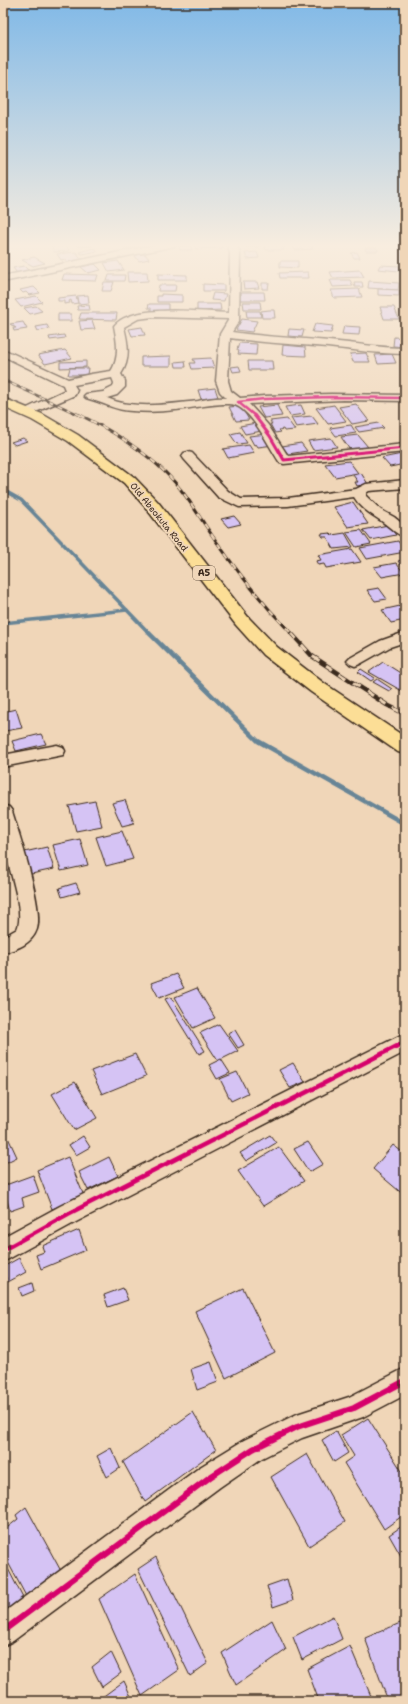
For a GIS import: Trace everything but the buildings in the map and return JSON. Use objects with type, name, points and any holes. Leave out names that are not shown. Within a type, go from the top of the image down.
[{"type":"highway","name":"Old Abeokuta Road","points":[[3,402],[26,412],[73,438],[129,480],[152,505],[242,622],[270,651],[318,688],[405,747]]},
{"type":"street","points":[[26,412],[91,377],[115,374],[121,368],[122,362],[120,326],[122,324]]},
{"type":"street","points":[[232,324],[225,334],[222,381],[226,392],[238,402],[245,405],[267,430],[284,460],[405,448]]},
{"type":"street","points":[[225,334],[261,340],[329,344],[380,351],[405,351]]},
{"type":"street","points":[[3,352],[69,388],[94,396],[111,404],[131,408],[174,407],[223,401],[238,402],[251,400],[385,396],[405,398]]},
{"type":"street","points":[[94,396],[108,394],[117,389],[120,385],[120,381],[115,374]]},
{"type":"street","points":[[188,456],[223,494],[238,503],[288,502],[360,492],[366,488],[405,484]]},
{"type":"street","points":[[360,492],[360,497],[376,513],[389,520],[405,533]]},
{"type":"street","points":[[355,661],[386,644],[405,637]]},
{"type":"street","points":[[3,761],[57,751]]},
{"type":"street","points":[[3,811],[29,915],[28,930],[21,936],[3,945]]},
{"type":"street","points":[[3,1250],[68,1214],[405,1042]]},
{"type":"street","points":[[3,1631],[210,1477],[253,1449],[297,1427],[354,1408],[405,1381]]},
{"type":"waterway","points":[[3,490],[21,500],[127,610]]},
{"type":"waterway","points":[[3,623],[127,610]]},
{"type":"waterway","points":[[127,610],[150,634]]},
{"type":"waterway","points":[[150,634],[258,741],[405,824]]},
{"type":"railway","points":[[3,380],[81,416]]},
{"type":"railway","points":[[81,416],[125,440],[146,455],[173,480],[227,557],[263,602],[292,634]]},
{"type":"railway","points":[[291,633],[312,656],[387,705],[405,714]]},
{"type":"cycle path","points":[[405,398],[331,397],[264,399],[238,402],[258,420],[270,436],[284,460],[405,448]]},
{"type":"cycle path","points":[[3,1250],[68,1214],[405,1042]]},
{"type":"cycle path","points":[[3,1631],[210,1477],[253,1449],[297,1427],[354,1408],[405,1381]]}]
